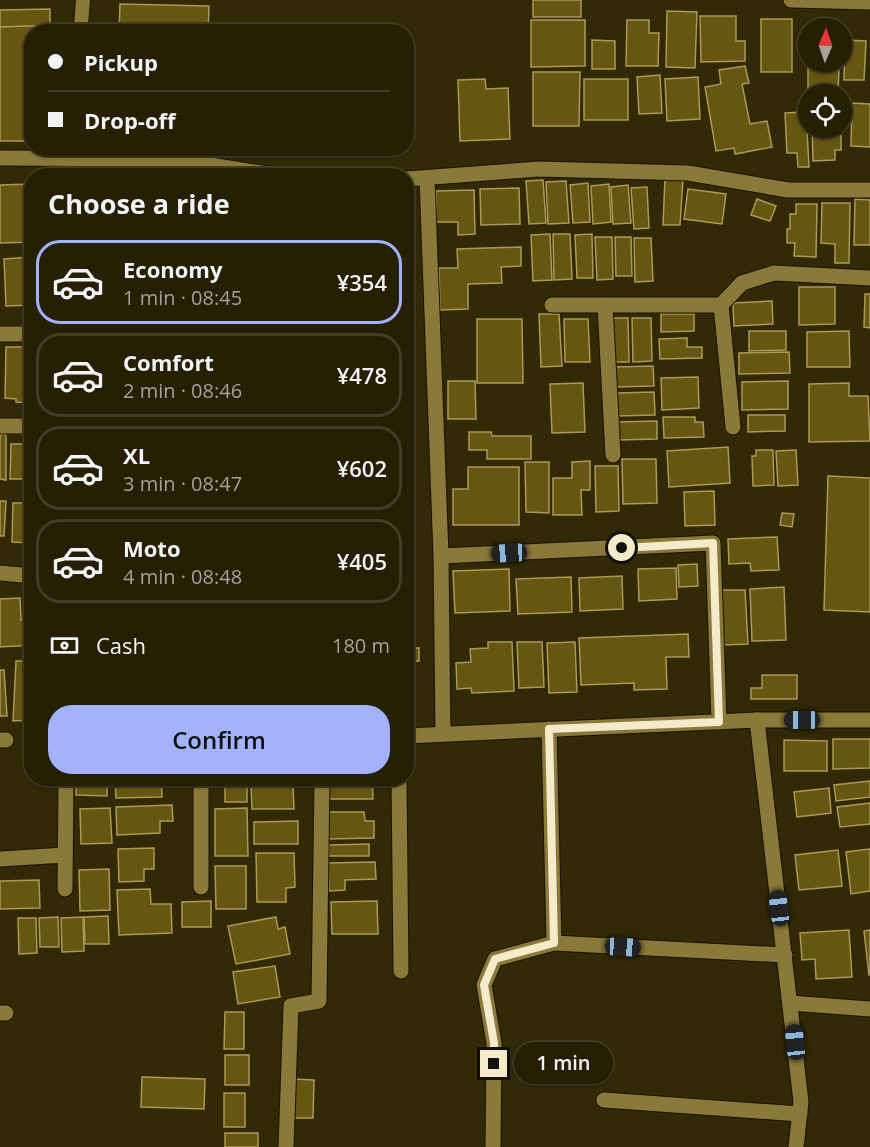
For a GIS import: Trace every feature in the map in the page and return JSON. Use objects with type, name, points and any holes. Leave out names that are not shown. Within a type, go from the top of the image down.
[{"type":"street","points":[[791,0],[870,2]]},
{"type":"street","points":[[0,158],[31,156]]},
{"type":"street","points":[[126,156],[174,159],[219,168]]},
{"type":"street","points":[[414,179],[538,169],[688,173],[788,190],[870,190]]},
{"type":"street","points":[[427,178],[441,556],[442,735]]},
{"type":"street","points":[[552,305],[721,304],[742,283],[774,273],[870,278]]},
{"type":"street","points":[[721,304],[734,428]]},
{"type":"street","points":[[605,305],[613,455]]},
{"type":"street","points":[[0,334],[24,334]]},
{"type":"street","points":[[0,426],[24,426]]},
{"type":"street","points":[[441,556],[713,543],[719,722]]},
{"type":"street","points":[[0,573],[24,575]]},
{"type":"street","points":[[757,720],[801,1102],[796,1147]]},
{"type":"street","points":[[414,736],[757,720],[870,720]]},
{"type":"street","points":[[549,729],[554,943]]},
{"type":"street","points":[[65,889],[66,786]]},
{"type":"street","points":[[201,786],[201,887]]},
{"type":"street","points":[[286,1147],[291,1006],[319,1001],[322,786]]},
{"type":"street","points":[[399,786],[401,971]]},
{"type":"street","points":[[0,859],[65,855]]},
{"type":"street","points":[[493,1147],[494,1043],[484,985],[495,959],[554,943],[785,955]]},
{"type":"street","points":[[790,1003],[870,1009]]},
{"type":"street","points":[[604,1100],[800,1114]]},
{"type":"lane","points":[[81,24],[83,0]]},
{"type":"building","points":[[533,0],[581,0],[581,17],[533,17]]},
{"type":"building","points":[[120,4],[209,6],[208,24],[119,24]]},
{"type":"building","points":[[50,9],[50,24],[0,27],[0,10]]},
{"type":"building","points":[[667,11],[697,12],[695,68],[666,67]]},
{"type":"building","points":[[700,16],[736,16],[736,41],[745,41],[745,61],[701,62]]},
{"type":"building","points":[[761,19],[792,19],[792,72],[761,72]]},
{"type":"building","points":[[531,20],[585,20],[585,66],[531,67]]},
{"type":"building","points":[[627,20],[649,20],[649,33],[659,33],[658,66],[626,66]]},
{"type":"building","points":[[24,26],[24,141],[0,141],[0,27]]},
{"type":"building","points":[[592,40],[615,41],[615,69],[592,69]]},
{"type":"building","points":[[852,40],[866,41],[864,80],[844,80],[844,72],[852,72]]},
{"type":"building","points":[[745,66],[749,83],[742,84],[750,124],[767,121],[772,147],[735,154],[734,148],[716,151],[705,87],[721,84],[719,70]]},
{"type":"building","points":[[533,72],[580,72],[579,126],[533,126]]},
{"type":"building","points":[[808,72],[839,72],[838,84],[808,84]]},
{"type":"building","points":[[660,75],[662,113],[639,114],[637,77]]},
{"type":"building","points":[[698,77],[700,119],[667,121],[665,79]]},
{"type":"building","points":[[485,79],[486,89],[508,88],[510,139],[460,141],[458,80]]},
{"type":"building","points":[[584,79],[628,79],[628,120],[584,120]]},
{"type":"building","points":[[852,103],[870,104],[870,147],[851,146]]},
{"type":"building","points":[[798,112],[798,138],[807,138],[809,167],[798,167],[797,153],[787,153],[785,113]]},
{"type":"building","points":[[812,138],[841,138],[841,150],[835,150],[835,160],[813,161]]},
{"type":"building","points":[[665,178],[683,179],[680,225],[663,225]]},
{"type":"building","points":[[543,180],[546,223],[529,224],[526,181]]},
{"type":"building","points":[[566,181],[569,223],[548,224],[546,182]]},
{"type":"building","points":[[588,183],[590,222],[573,223],[570,185]]},
{"type":"building","points":[[24,184],[24,242],[0,243],[0,185]]},
{"type":"building","points":[[609,184],[611,222],[593,224],[591,186]]},
{"type":"building","points":[[628,185],[631,223],[613,224],[611,187]]},
{"type":"building","points":[[647,187],[649,228],[634,229],[631,188]]},
{"type":"building","points":[[519,188],[520,224],[481,225],[480,189]]},
{"type":"building","points":[[688,189],[726,194],[722,224],[684,219]]},
{"type":"building","points":[[474,190],[475,234],[458,235],[458,222],[436,222],[436,191]]},
{"type":"building","points":[[757,199],[776,206],[770,221],[751,215]]},
{"type":"building","points":[[855,199],[870,200],[870,245],[854,245]]},
{"type":"building","points":[[822,203],[850,203],[849,263],[835,263],[835,244],[821,243]]},
{"type":"building","points":[[796,204],[817,204],[816,257],[794,256],[795,243],[787,243],[790,214],[796,214]]},
{"type":"building","points":[[550,234],[552,280],[533,281],[531,235]]},
{"type":"building","points":[[553,234],[570,234],[572,279],[554,280]]},
{"type":"building","points":[[592,234],[593,278],[577,278],[575,235]]},
{"type":"building","points":[[595,237],[612,237],[613,279],[597,280]]},
{"type":"building","points":[[615,237],[631,237],[632,276],[616,276]]},
{"type":"building","points":[[634,238],[651,238],[653,281],[635,282]]},
{"type":"building","points":[[521,247],[521,266],[501,267],[502,283],[468,284],[468,309],[440,310],[439,268],[458,268],[457,249]]},
{"type":"building","points":[[24,258],[24,305],[6,306],[4,259]]},
{"type":"building","points":[[799,287],[835,287],[835,324],[799,325]]},
{"type":"building","points":[[865,294],[870,294],[870,328],[864,327]]},
{"type":"building","points":[[772,301],[773,324],[734,326],[733,303]]},
{"type":"building","points":[[539,314],[559,314],[562,366],[541,367]]},
{"type":"building","points":[[661,314],[694,314],[694,331],[661,332]]},
{"type":"building","points":[[610,318],[628,318],[629,362],[611,362]]},
{"type":"building","points":[[632,318],[651,318],[652,361],[633,362]]},
{"type":"building","points":[[477,319],[522,319],[523,383],[477,383]]},
{"type":"building","points":[[564,319],[588,319],[590,362],[565,362]]},
{"type":"building","points":[[749,331],[786,331],[786,350],[749,351]]},
{"type":"building","points":[[849,331],[850,367],[807,367],[807,332]]},
{"type":"building","points":[[687,338],[687,347],[702,347],[702,358],[660,359],[659,339]]},
{"type":"building","points":[[6,347],[24,347],[24,402],[5,398]]},
{"type":"building","points":[[789,352],[790,373],[739,374],[739,353]]},
{"type":"building","points":[[653,366],[654,386],[615,387],[614,367]]},
{"type":"building","points":[[698,377],[699,408],[662,410],[661,378]]},
{"type":"building","points":[[448,381],[475,381],[476,419],[448,419]]},
{"type":"building","points":[[788,381],[788,409],[742,410],[742,382]]},
{"type":"building","points":[[583,383],[585,432],[552,433],[550,384]]},
{"type":"building","points":[[849,383],[849,396],[868,396],[870,441],[809,442],[809,384]]},
{"type":"building","points":[[654,392],[655,415],[617,416],[617,393]]},
{"type":"building","points":[[748,415],[785,415],[785,431],[748,432]]},
{"type":"building","points":[[663,417],[695,417],[695,422],[703,422],[704,437],[664,438]]},
{"type":"building","points":[[657,421],[657,439],[617,440],[616,422]]},
{"type":"building","points":[[469,432],[491,432],[492,436],[531,436],[531,459],[487,459],[487,450],[469,450]]},
{"type":"building","points":[[6,434],[6,480],[0,479],[0,435]]},
{"type":"building","points":[[11,444],[24,444],[24,479],[10,479]]},
{"type":"building","points":[[728,447],[730,483],[669,487],[667,451]]},
{"type":"building","points":[[756,450],[773,450],[774,485],[753,486],[752,456],[756,456]]},
{"type":"building","points":[[796,450],[798,485],[778,486],[776,451]]},
{"type":"building","points":[[622,459],[656,459],[657,503],[623,504]]},
{"type":"building","points":[[590,461],[590,490],[581,490],[582,515],[553,515],[553,478],[572,478],[572,462]]},
{"type":"building","points":[[525,462],[549,462],[549,513],[526,512]]},
{"type":"building","points":[[595,466],[618,466],[619,511],[596,512]]},
{"type":"building","points":[[468,467],[519,467],[519,525],[453,525],[453,489],[468,489]]},
{"type":"building","points":[[828,476],[870,478],[870,612],[824,610]]},
{"type":"building","points":[[714,491],[715,525],[685,526],[684,492]]},
{"type":"building","points":[[0,501],[6,501],[4,536],[0,536]]},
{"type":"building","points":[[13,503],[24,503],[24,543],[12,542]]},
{"type":"building","points":[[782,513],[794,514],[792,527],[780,525]]},
{"type":"building","points":[[777,537],[779,570],[751,571],[750,563],[729,564],[728,539]]},
{"type":"building","points":[[697,564],[698,586],[679,587],[678,565]]},
{"type":"building","points":[[676,568],[677,599],[639,601],[638,569]]},
{"type":"building","points":[[509,569],[510,611],[455,613],[453,571]]},
{"type":"building","points":[[622,576],[623,609],[580,611],[579,578]]},
{"type":"building","points":[[571,577],[572,612],[518,614],[516,579]]},
{"type":"building","points":[[784,587],[786,640],[752,641],[750,589]]},
{"type":"building","points":[[721,590],[745,590],[748,644],[724,645]]},
{"type":"building","points":[[20,598],[21,620],[24,620],[24,646],[0,647],[0,599]]},
{"type":"building","points":[[688,634],[689,657],[666,657],[667,689],[634,690],[634,683],[581,685],[579,638]]},
{"type":"building","points":[[488,642],[512,642],[514,691],[472,693],[471,688],[457,689],[456,663],[471,662],[470,649],[488,648]]},
{"type":"building","points":[[517,642],[542,642],[544,687],[519,688]]},
{"type":"building","points":[[575,642],[577,692],[549,693],[547,643]]},
{"type":"building","points":[[414,648],[419,648],[419,661],[414,661]]},
{"type":"building","points":[[16,661],[24,661],[24,720],[13,721]]},
{"type":"building","points":[[0,670],[4,670],[7,716],[0,716]]},
{"type":"building","points":[[762,675],[797,675],[797,699],[751,699],[751,688],[762,688]]},
{"type":"building","points":[[833,739],[870,739],[870,768],[833,769]]},
{"type":"building","points":[[784,740],[827,741],[827,771],[784,771]]},
{"type":"building","points":[[870,781],[870,797],[836,801],[834,785]]},
{"type":"building","points":[[76,786],[107,786],[107,796],[76,795]]},
{"type":"building","points":[[115,786],[161,786],[162,797],[116,798]]},
{"type":"building","points":[[225,786],[247,786],[247,802],[225,802]]},
{"type":"building","points":[[251,786],[293,786],[294,809],[252,809]]},
{"type":"building","points":[[329,786],[372,786],[373,799],[329,799]]},
{"type":"building","points":[[829,788],[831,813],[797,817],[794,792]]},
{"type":"building","points":[[870,803],[870,824],[840,827],[837,807]]},
{"type":"building","points":[[172,805],[173,821],[160,821],[160,833],[117,835],[116,807]]},
{"type":"building","points":[[110,808],[112,843],[81,844],[80,809]]},
{"type":"building","points":[[247,808],[248,856],[215,856],[215,809]]},
{"type":"building","points":[[328,812],[364,812],[365,821],[374,821],[374,838],[328,839]]},
{"type":"building","points":[[298,821],[298,844],[254,844],[254,822]]},
{"type":"building","points":[[369,844],[369,856],[329,856],[329,845]]},
{"type":"building","points":[[154,848],[154,869],[144,869],[144,881],[119,882],[118,849]]},
{"type":"building","points":[[870,849],[870,891],[851,894],[846,852]]},
{"type":"building","points":[[838,850],[842,886],[799,890],[795,855]]},
{"type":"building","points":[[256,853],[294,853],[295,887],[286,888],[286,902],[257,902]]},
{"type":"building","points":[[375,862],[376,879],[345,880],[345,890],[329,891],[328,863]]},
{"type":"building","points":[[215,866],[246,866],[246,909],[216,909]]},
{"type":"building","points":[[109,869],[110,910],[80,911],[79,870]]},
{"type":"building","points":[[39,880],[40,908],[0,909],[0,881]]},
{"type":"building","points":[[150,889],[151,904],[171,904],[172,933],[119,935],[117,890]]},
{"type":"building","points":[[211,901],[211,927],[182,927],[182,902]]},
{"type":"building","points":[[377,901],[378,934],[332,934],[331,902]]},
{"type":"building","points":[[108,916],[109,944],[85,944],[84,917]]},
{"type":"building","points":[[58,917],[59,947],[40,947],[39,918]]},
{"type":"building","points":[[83,917],[84,951],[62,952],[61,918]]},
{"type":"building","points":[[276,917],[278,929],[285,927],[290,954],[236,964],[228,926]]},
{"type":"building","points":[[18,918],[36,918],[37,953],[19,954]]},
{"type":"building","points":[[849,930],[852,977],[816,979],[815,959],[802,960],[800,933]]},
{"type":"building","points":[[870,930],[870,975],[869,975],[864,931]]},
{"type":"building","points":[[275,966],[280,997],[238,1004],[233,972]]},
{"type":"building","points":[[225,1012],[244,1012],[244,1049],[224,1049]]},
{"type":"building","points":[[225,1055],[249,1055],[249,1085],[225,1085]]},
{"type":"building","points":[[142,1077],[205,1079],[204,1109],[141,1107]]},
{"type":"building","points":[[294,1079],[314,1080],[313,1118],[293,1118]]},
{"type":"building","points":[[224,1093],[245,1093],[245,1127],[224,1127]]},
{"type":"building","points":[[225,1133],[258,1133],[258,1147],[225,1147]]},
{"type":"route","points":[[494,1064],[494,1043],[484,985],[495,959],[554,943],[549,729],[719,722],[713,543],[622,548]]}]
